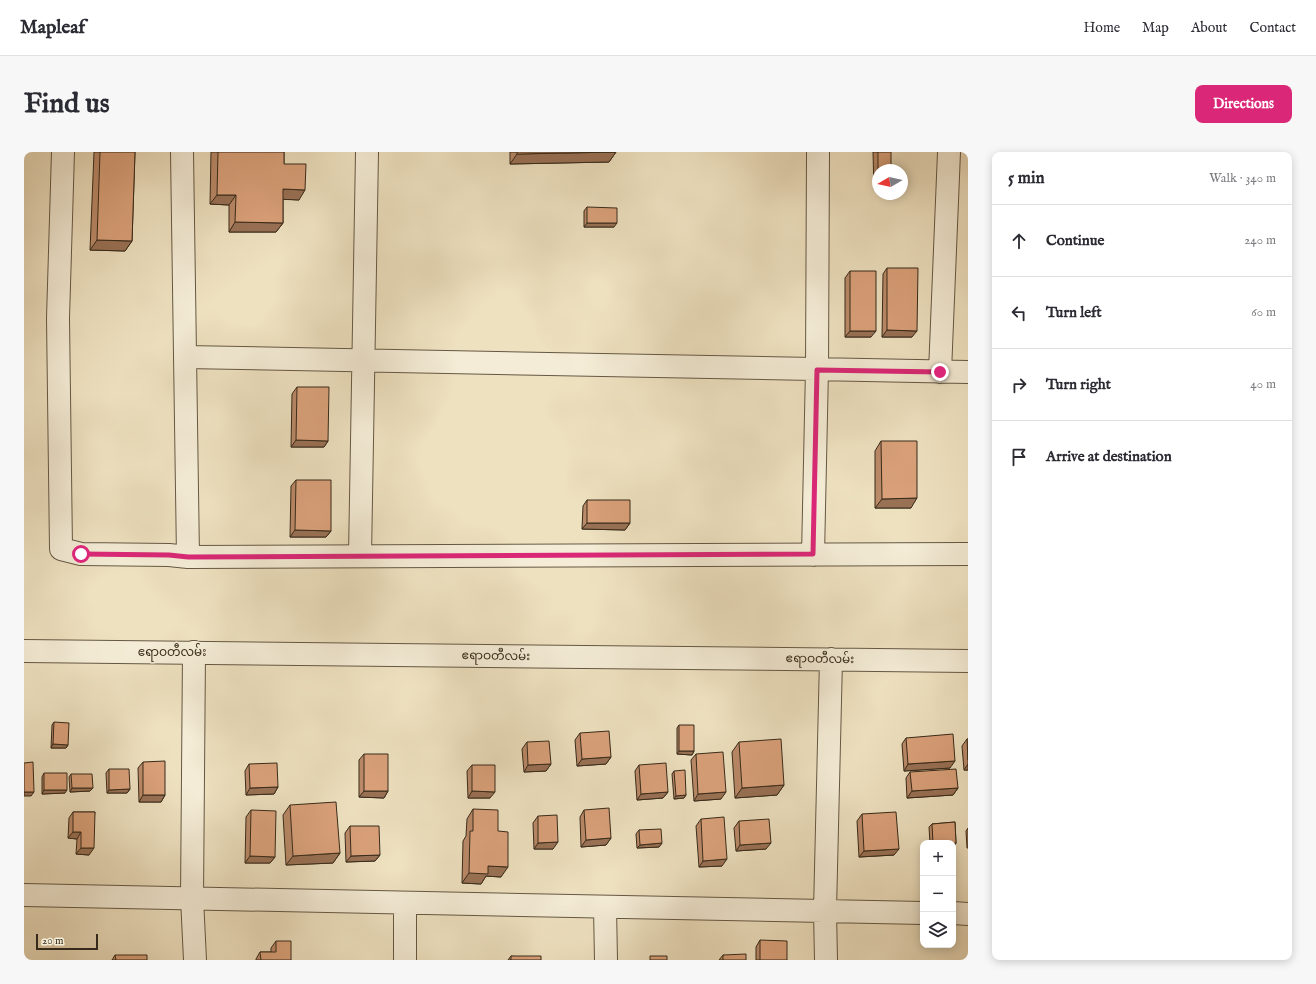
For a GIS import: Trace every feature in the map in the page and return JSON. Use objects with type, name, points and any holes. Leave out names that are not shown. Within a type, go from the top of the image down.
[{"type":"street","points":[[62,152],[58,318],[61,549],[81,554],[169,555],[188,557],[968,554]]},
{"type":"street","points":[[182,152],[188,557]]},
{"type":"street","points":[[360,556],[367,152]]},
{"type":"street","points":[[813,554],[817,370],[818,152]]},
{"type":"street","points":[[940,372],[949,152]]},
{"type":"street","points":[[185,357],[968,372]]},
{"type":"street","name":"ဧရာဝတီလမ်း","points":[[24,651],[968,661]]},
{"type":"street","points":[[194,652],[192,898],[195,960]]},
{"type":"street","points":[[826,960],[825,911],[831,659]]},
{"type":"street","points":[[24,895],[920,913]]},
{"type":"street","points":[[405,903],[405,960]]},
{"type":"street","points":[[605,907],[606,960]]},
{"type":"street","points":[[956,913],[968,914]]},
{"type":"building","points":[[100,152],[135,152],[132,241],[97,240]]},
{"type":"building","points":[[218,152],[284,152],[284,164],[306,164],[305,190],[283,189],[283,223],[235,222],[236,195],[217,195]]},
{"type":"building","points":[[517,152],[616,152],[517,154]]},
{"type":"building","points":[[878,152],[891,152],[891,164],[878,164]]},
{"type":"building","points":[[587,207],[617,208],[617,223],[587,223]]},
{"type":"building","points":[[887,268],[918,268],[917,331],[887,330]]},
{"type":"building","points":[[850,271],[876,271],[876,331],[850,331]]},
{"type":"building","points":[[297,387],[329,387],[328,441],[296,440]]},
{"type":"building","points":[[881,441],[917,441],[917,498],[882,499]]},
{"type":"building","points":[[296,480],[331,480],[331,531],[295,530]]},
{"type":"building","points":[[587,500],[630,500],[630,523],[587,523]]},
{"type":"building","points":[[54,722],[69,723],[68,745],[53,744]]},
{"type":"building","points":[[679,725],[694,725],[694,751],[679,751]]},
{"type":"building","points":[[609,731],[611,757],[582,759],[580,733]]},
{"type":"building","points":[[953,734],[955,761],[908,764],[906,738]]},
{"type":"building","points":[[781,739],[784,785],[742,788],[739,742]]},
{"type":"building","points":[[967,739],[968,739],[968,760]]},
{"type":"building","points":[[549,741],[551,764],[528,765],[527,742]]},
{"type":"building","points":[[723,752],[726,792],[698,794],[696,754]]},
{"type":"building","points":[[364,754],[388,754],[388,791],[364,791]]},
{"type":"building","points":[[165,761],[165,795],[143,795],[143,762]]},
{"type":"building","points":[[33,762],[34,792],[24,792],[24,763]]},
{"type":"building","points":[[277,763],[278,787],[250,788],[249,764]]},
{"type":"building","points":[[666,763],[668,792],[641,794],[639,765]]},
{"type":"building","points":[[472,765],[495,765],[495,792],[472,791]]},
{"type":"building","points":[[109,769],[129,769],[130,789],[109,790]]},
{"type":"building","points":[[956,769],[958,788],[912,791],[910,772]]},
{"type":"building","points":[[685,770],[686,795],[676,796],[674,771]]},
{"type":"building","points":[[44,773],[67,773],[67,790],[44,790]]},
{"type":"building","points":[[71,774],[92,774],[93,788],[72,788]]},
{"type":"building","points":[[336,802],[340,853],[293,856],[290,805]]},
{"type":"building","points":[[609,808],[611,838],[586,840],[584,810]]},
{"type":"building","points":[[473,809],[498,810],[498,831],[508,832],[508,867],[488,866],[488,874],[469,873],[470,831],[473,831]]},
{"type":"building","points":[[251,810],[276,811],[275,857],[250,856]]},
{"type":"building","points":[[73,812],[95,812],[94,848],[81,848],[81,832],[73,832]]},
{"type":"building","points":[[896,812],[899,849],[864,851],[862,814]]},
{"type":"building","points":[[557,815],[558,842],[538,843],[538,816]]},
{"type":"building","points":[[724,817],[727,859],[703,861],[701,819]]},
{"type":"building","points":[[769,819],[771,843],[740,845],[739,821]]},
{"type":"building","points":[[955,822],[956,840],[933,840],[932,824]]},
{"type":"building","points":[[350,826],[379,826],[380,855],[351,856]]},
{"type":"building","points":[[661,829],[662,843],[640,845],[639,830]]},
{"type":"building","points":[[760,940],[787,941],[787,960],[760,960]]},
{"type":"building","points":[[276,941],[291,941],[291,960],[261,960],[260,952],[276,952]]},
{"type":"building","points":[[746,954],[746,960],[723,960],[723,955]]},
{"type":"building","points":[[115,955],[147,955],[147,960],[116,960]]},
{"type":"building","points":[[511,956],[541,956],[541,960],[511,960]]},
{"type":"building","points":[[650,956],[667,956],[667,960],[650,960]]},
{"type":"route","points":[[81,554],[169,555],[188,557],[813,554],[817,370],[940,372]]}]
